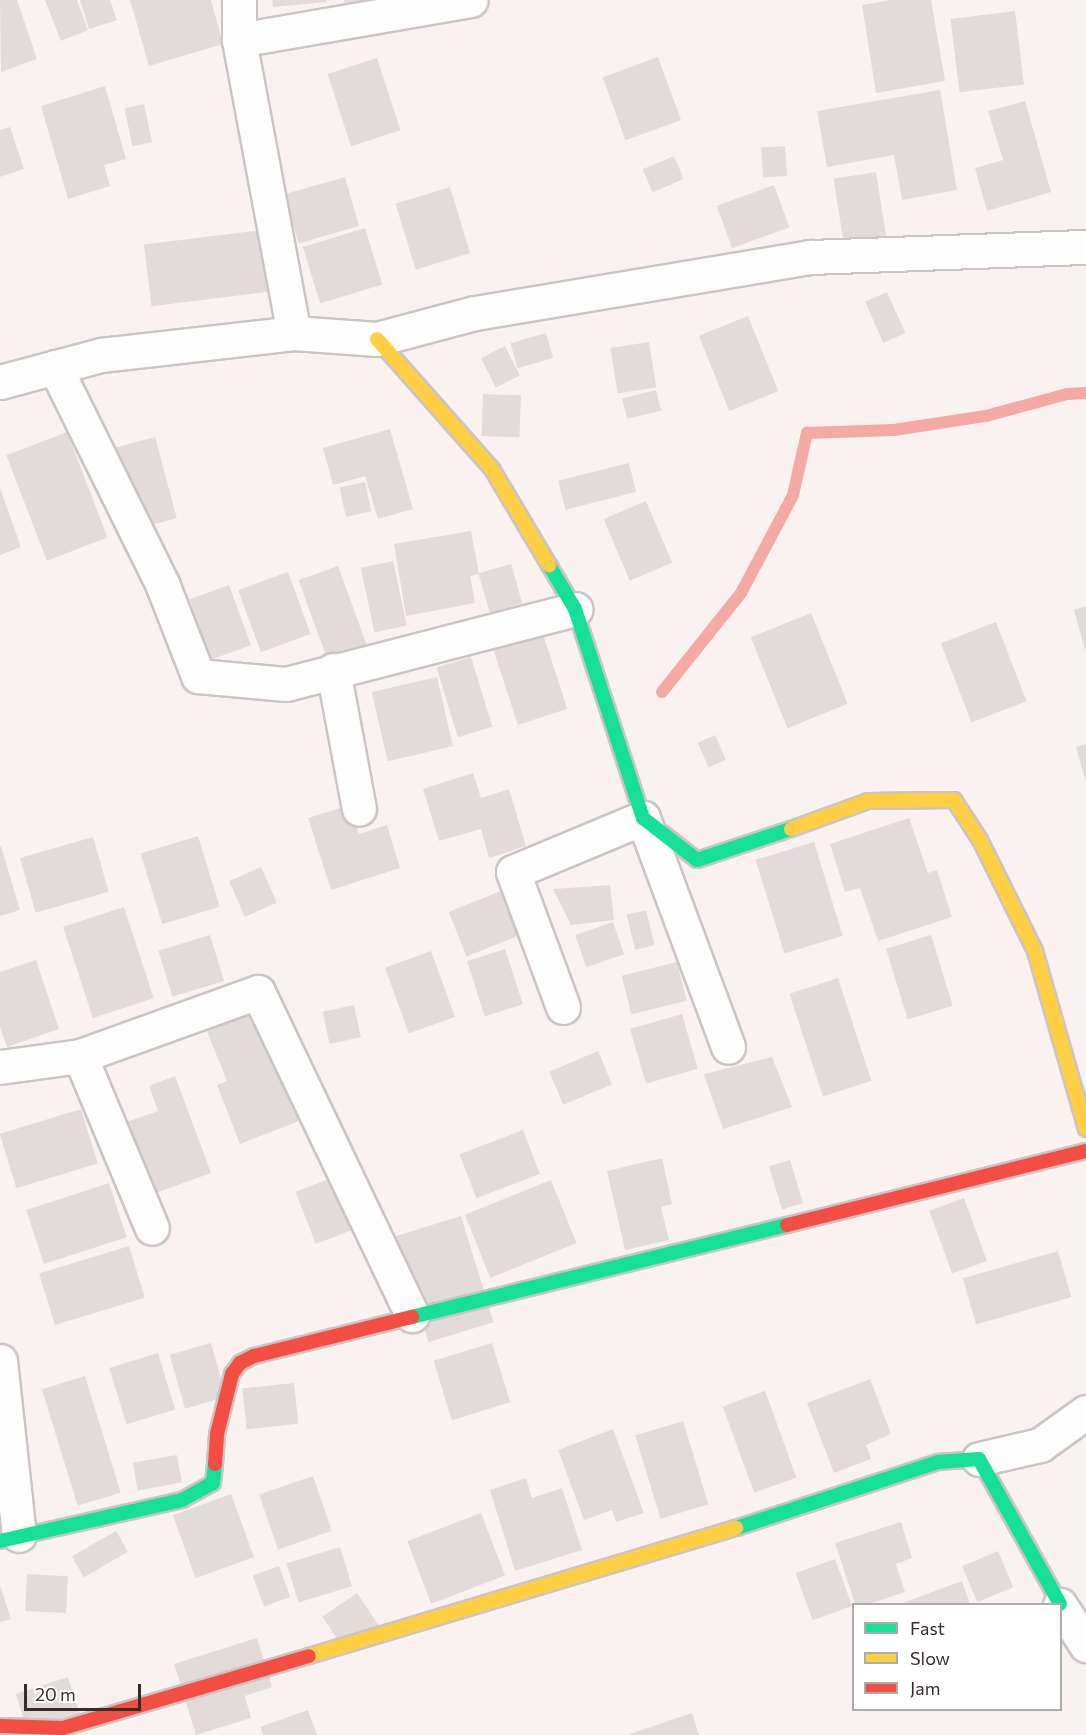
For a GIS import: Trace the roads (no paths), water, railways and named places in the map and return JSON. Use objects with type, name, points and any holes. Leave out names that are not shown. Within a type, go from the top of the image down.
[{"type":"street","points":[[239,0],[239,40],[294,333]]},
{"type":"street","points":[[239,40],[471,0]]},
{"type":"street","points":[[0,382],[101,355],[294,333],[377,339],[476,313],[810,257],[1086,247]]},
{"type":"street","points":[[377,339],[492,469],[575,609],[643,818],[728,1047]]},
{"type":"street","points":[[55,367],[163,586],[198,676],[286,684],[575,609]]},
{"type":"street","points":[[333,670],[359,809]]},
{"type":"street","points":[[643,818],[697,860],[754,843],[868,801],[954,800],[980,840],[1035,951],[1086,1129]]},
{"type":"street","points":[[563,1007],[513,872],[643,818]]},
{"type":"street","points":[[0,1067],[80,1056],[258,992],[412,1316]]},
{"type":"street","points":[[80,1056],[152,1228]]},
{"type":"street","points":[[0,1361],[10,1538],[182,1500],[213,1483],[217,1434],[232,1374],[240,1363],[254,1356],[1086,1151]]},
{"type":"street","points":[[0,1726],[63,1728],[668,1550],[938,1462],[979,1459],[1040,1445],[1086,1412]]},
{"type":"street","points":[[979,1459],[1059,1603]]},
{"type":"street","points":[[1062,1608],[1086,1645]]},
{"type":"waterway","points":[[662,692],[741,593],[793,495],[807,433],[894,430],[986,416],[1067,394],[1086,393]]}]
